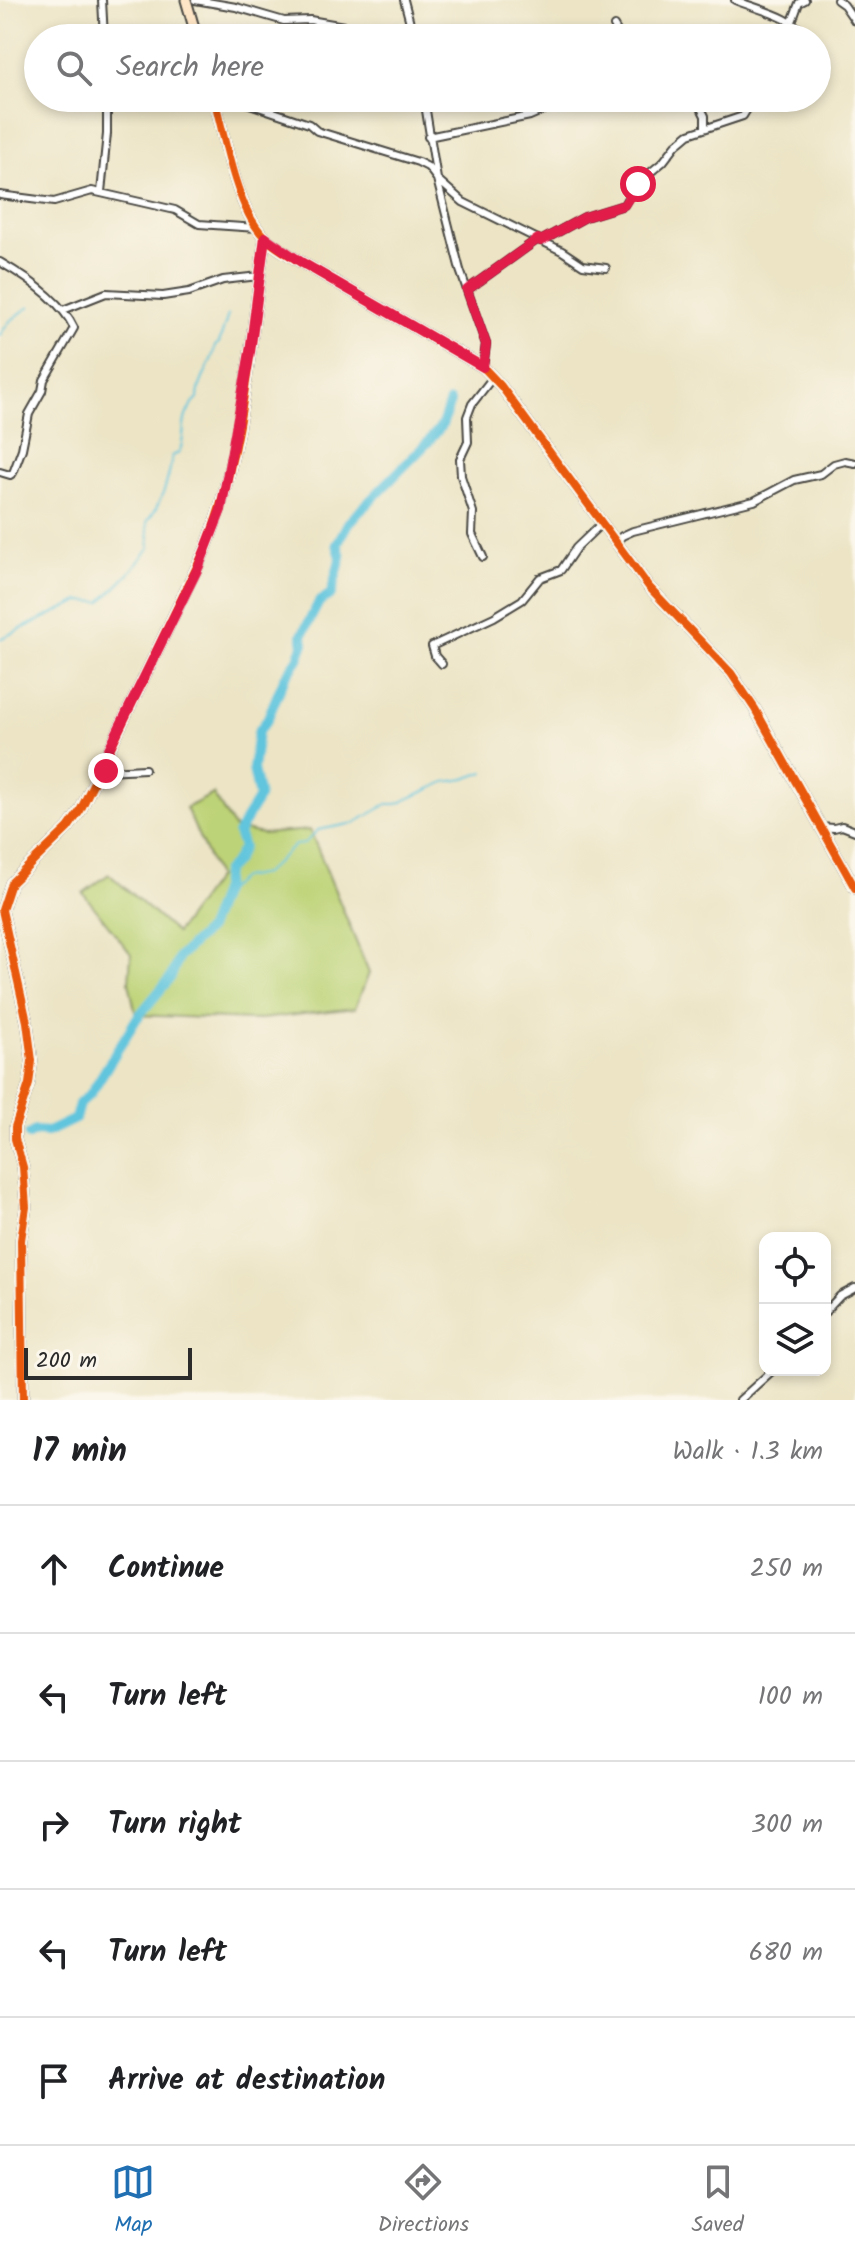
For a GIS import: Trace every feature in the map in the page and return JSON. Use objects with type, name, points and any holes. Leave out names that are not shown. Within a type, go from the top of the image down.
[{"type":"street","points":[[102,0],[103,24]]},
{"type":"street","points":[[186,0],[193,24]]},
{"type":"street","points":[[195,0],[236,7],[284,21],[310,20],[333,24]]},
{"type":"street","points":[[404,0],[410,24]]},
{"type":"street","points":[[735,0],[795,24]]},
{"type":"street","points":[[791,22],[799,3],[805,0]]},
{"type":"street","points":[[837,0],[855,21]]},
{"type":"street","points":[[101,192],[107,112]]},
{"type":"street","points":[[218,112],[245,206],[265,237],[301,262],[483,367],[493,377],[649,587],[731,673],[820,827],[852,875],[855,888]]},
{"type":"street","points":[[273,112],[309,124],[317,131],[418,162],[428,167],[463,202],[562,251],[583,265],[606,268]]},
{"type":"street","points":[[425,112],[437,179],[467,290],[486,344],[483,367]]},
{"type":"street","points":[[428,137],[539,112]]},
{"type":"street","points":[[703,112],[705,127]]},
{"type":"street","points":[[467,290],[539,240],[585,217],[624,205],[631,192],[689,134],[743,116],[745,112]]},
{"type":"street","points":[[0,195],[54,202],[92,191],[101,192],[175,210],[199,224],[257,228]]},
{"type":"street","points":[[23,1400],[21,1240],[26,1207],[23,1167],[15,1127],[29,1084],[32,1061],[27,1022],[2,910],[11,883],[68,828],[80,811],[199,566],[221,510],[246,382],[265,237]]},
{"type":"street","points":[[0,262],[18,272],[63,310],[74,331],[44,380],[42,391],[29,414],[22,449],[13,473],[0,472]]},
{"type":"street","points":[[63,310],[106,293],[163,296],[189,292],[223,280],[259,276]]},
{"type":"street","points":[[483,557],[472,534],[473,512],[461,476],[460,459],[468,442],[467,417],[472,404],[493,377]]},
{"type":"street","points":[[616,543],[633,531],[754,501],[794,480],[821,474],[834,464],[845,461],[855,463]]},
{"type":"street","points":[[442,664],[432,646],[522,600],[540,578],[561,570],[576,548],[602,523]]},
{"type":"street","points":[[100,767],[106,771],[145,769]]},
{"type":"street","points":[[820,827],[842,826],[855,831]]},
{"type":"street","points":[[831,1306],[840,1296],[855,1288]]},
{"type":"street","points":[[740,1400],[766,1376]]},
{"type":"green space","points":[[213,794],[234,828],[262,834],[310,830],[369,973],[355,1008],[252,1020],[136,1015],[129,982],[131,954],[83,893],[109,874],[176,933],[217,877],[186,808]]},
{"type":"waterway","points":[[0,335],[9,322],[30,306]]},
{"type":"waterway","points":[[0,639],[80,601],[101,602],[150,547],[147,522],[164,491],[172,456],[179,453],[182,446],[187,413],[198,399],[200,385],[228,315]]},
{"type":"waterway","points":[[29,1135],[35,1131],[48,1132],[75,1119],[79,1104],[91,1093],[137,1018],[171,977],[179,957],[208,929],[223,889],[225,872],[243,847],[238,833],[259,797],[253,769],[258,732],[267,720],[285,677],[298,659],[304,643],[302,635],[319,602],[331,594],[341,557],[337,544],[348,523],[442,425],[450,402]]},
{"type":"waterway","points":[[221,894],[242,878],[264,874],[295,845],[304,844],[318,830],[355,823],[387,804],[397,804],[445,782],[484,772]]},
{"type":"cycle path","points":[[217,112],[242,200],[261,233],[271,243],[483,367],[501,386],[649,587],[731,673],[755,709],[855,888]]},
{"type":"cycle path","points":[[23,1400],[21,1240],[26,1207],[23,1167],[15,1127],[29,1084],[32,1061],[27,1022],[2,910],[11,883],[68,828],[80,811],[206,548],[219,510],[237,434],[265,237]]},
{"type":"route","points":[[106,771],[100,767],[199,566],[221,510],[250,352],[265,237],[301,262],[483,367],[486,344],[467,290],[538,239],[541,241],[585,217],[624,205],[638,184]]}]
